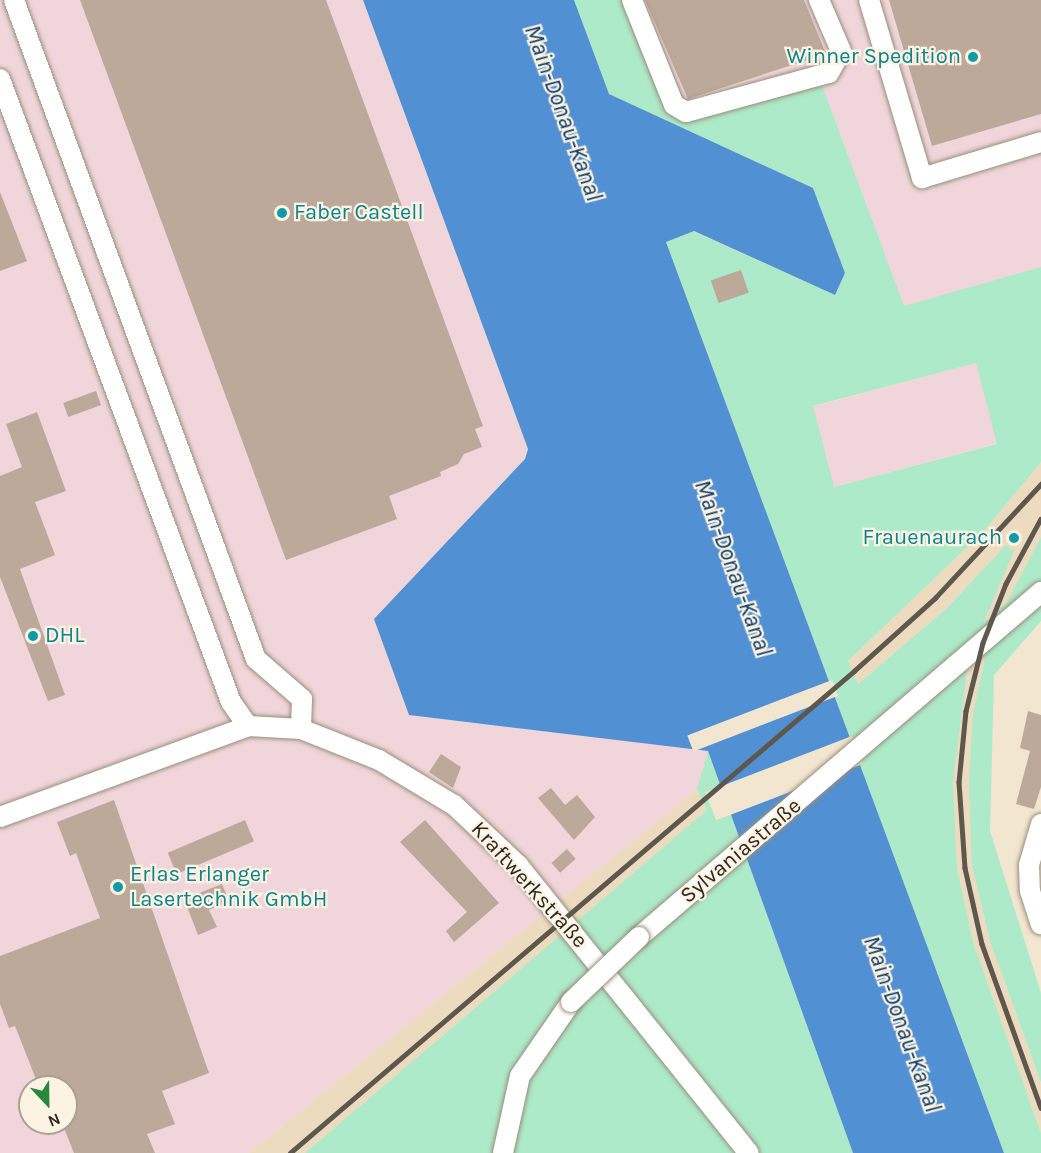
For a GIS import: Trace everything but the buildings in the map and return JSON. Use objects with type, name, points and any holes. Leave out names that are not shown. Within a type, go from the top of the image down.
[{"type":"street","points":[[14,0],[256,659],[302,699],[301,729]]},
{"type":"street","points":[[632,0],[674,105],[686,112],[829,73],[841,51],[819,0]]},
{"type":"street","points":[[869,0],[922,178],[1041,142]]},
{"type":"street","points":[[0,79],[231,702],[248,726]]},
{"type":"street","name":"Sylvaniastraße","points":[[503,1153],[520,1076],[571,1002],[639,937],[903,713],[1041,592]]},
{"type":"street","name":"Kraftwerkstraße","points":[[0,817],[248,726],[301,729],[417,778],[488,834],[649,1022],[749,1153]]},
{"type":"street","points":[[1041,824],[1029,865],[1030,891],[1041,924]]},
{"type":"shaded area","points":[[0,0],[363,0],[528,449],[409,715],[708,751],[697,789],[249,1153],[0,1153]]},
{"type":"shaded area","points":[[626,0],[1041,0],[1041,267],[904,307],[822,85],[690,118]]},
{"type":"shaded area","points":[[976,363],[997,443],[833,487],[812,407]]},
{"type":"shaded area","points":[[1041,462],[1041,537],[1007,602],[982,625],[1013,551],[1006,545],[946,609],[858,684],[848,661],[984,531]]},
{"type":"shaded area","points":[[987,653],[973,713],[972,866],[990,941],[1041,1084],[1041,1133],[974,945],[957,869],[953,782],[958,717],[967,671]]},
{"type":"shaded area","points":[[697,789],[707,810],[305,1153],[249,1153]]},
{"type":"green space","points":[[574,0],[626,0],[690,118],[822,85],[904,306],[1041,267],[1041,462],[984,531],[848,661],[858,684],[946,609],[1006,545],[1014,551],[983,624],[1007,602],[1041,537],[1041,621],[994,675],[990,831],[1041,993],[1041,1083],[990,941],[972,866],[969,784],[973,713],[986,654],[967,671],[953,782],[957,869],[974,945],[1041,1133],[1041,1153],[1004,1153],[666,242],[693,231],[835,295],[845,273],[813,188],[608,94]],"holes":[[[976,363],[997,444],[834,487],[813,406]]]},
{"type":"green space","points":[[708,751],[853,1153],[305,1153],[707,810],[697,789]]},
{"type":"water","name":"Main-Donau-Kanal","points":[[363,0],[574,0],[609,94],[813,188],[845,273],[835,295],[694,231],[666,242],[1004,1153],[853,1153],[708,751],[409,715],[374,619],[525,459],[528,449]]},
{"type":"pier","points":[[832,680],[838,696],[693,751],[687,736]]},
{"type":"pier","points":[[852,736],[863,764],[716,820],[705,792]]},
{"type":"railway","points":[[290,1153],[854,671],[935,598],[1041,484]]},
{"type":"railway","points":[[1041,519],[1006,584],[983,643],[966,711],[959,782],[965,868],[982,944],[1041,1108]]},
{"type":"place","name":"Winner Spedition","points":[[973,57]]},
{"type":"place","name":"Faber Castell","points":[[282,213]]},
{"type":"place","name":"Frauenaurach","points":[[1014,538]]},
{"type":"place","name":"DHL","points":[[33,636]]},
{"type":"place","name":"Erlas Erlanger Lasertechnik GmbH","points":[[118,887]]}]
